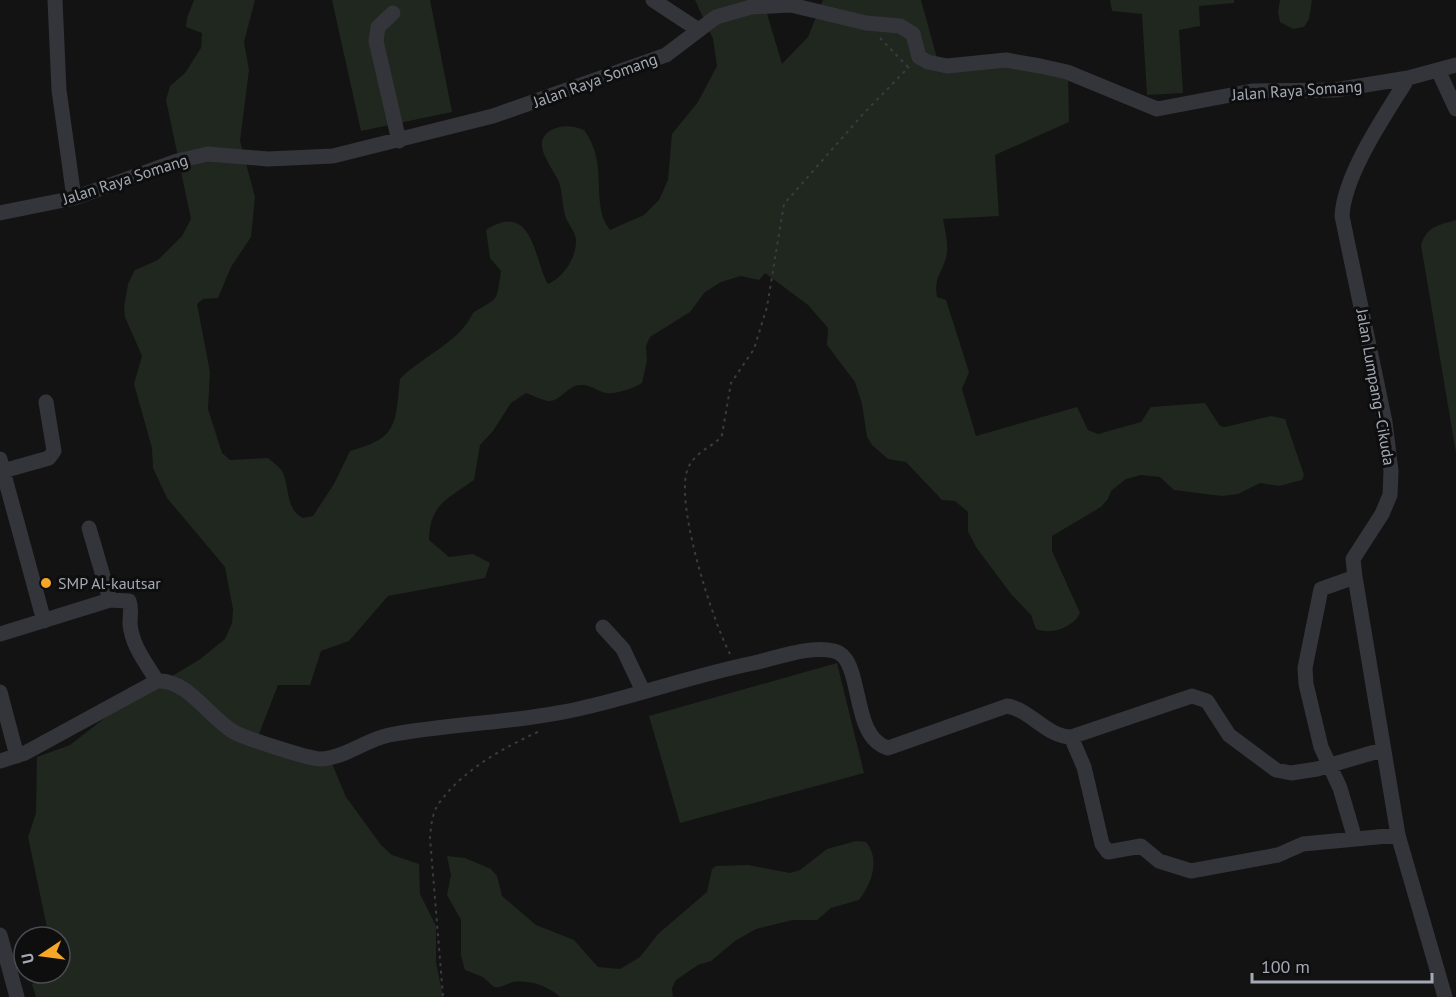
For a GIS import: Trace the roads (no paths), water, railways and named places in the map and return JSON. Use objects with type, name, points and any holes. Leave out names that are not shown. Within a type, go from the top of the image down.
[{"type":"street","points":[[55,0],[59,90],[74,198]]},
{"type":"street","points":[[653,0],[697,29]]},
{"type":"street","name":"Jalan Raya Somang","points":[[0,213],[74,198],[177,161],[208,154],[306,159],[356,152],[493,116],[666,55],[697,29],[716,17],[732,11],[791,2],[866,24],[900,26],[908,29],[913,34],[914,62],[947,66],[1006,60],[1067,72],[1156,108],[1243,92],[1335,90],[1408,78]]},
{"type":"street","points":[[393,13],[378,27],[376,41],[399,141]]},
{"type":"street","points":[[1408,78],[1456,65]]},
{"type":"street","points":[[1438,70],[1456,109]]},
{"type":"street","name":"Jalan Lumpang–Cikuda","points":[[1408,78],[1368,143],[1343,202],[1342,216],[1385,422],[1391,471],[1390,495],[1382,514],[1353,559],[1382,750],[1398,835],[1448,994]]},
{"type":"street","points":[[44,621],[1,467],[49,458],[54,451],[46,402]]},
{"type":"street","points":[[89,528],[110,600]]},
{"type":"street","points":[[1355,577],[1321,589],[1305,668],[1312,718],[1356,839]]},
{"type":"street","points":[[0,633],[110,600],[129,601],[132,608],[130,624],[136,648],[157,681]]},
{"type":"street","points":[[603,627],[623,649],[643,691]]},
{"type":"street","points":[[0,761],[17,756],[157,681],[177,684],[212,717],[236,733],[318,759],[339,756],[386,736],[576,709],[736,666],[814,650],[832,650],[841,653],[848,663],[866,728],[880,746],[888,748],[1008,706],[1017,708],[1057,735],[1071,737],[1192,696],[1207,701],[1229,735],[1276,770],[1291,773],[1317,770],[1382,750]]},
{"type":"street","points":[[0,692],[17,756]]},
{"type":"street","points":[[1071,737],[1084,766],[1102,844],[1108,852],[1141,846],[1159,861],[1191,870],[1278,855],[1303,844],[1398,835]]},
{"type":"street","points":[[0,935],[12,996]]},
{"type":"place","name":"SMP Al-kautsar","points":[[46,583]]}]
